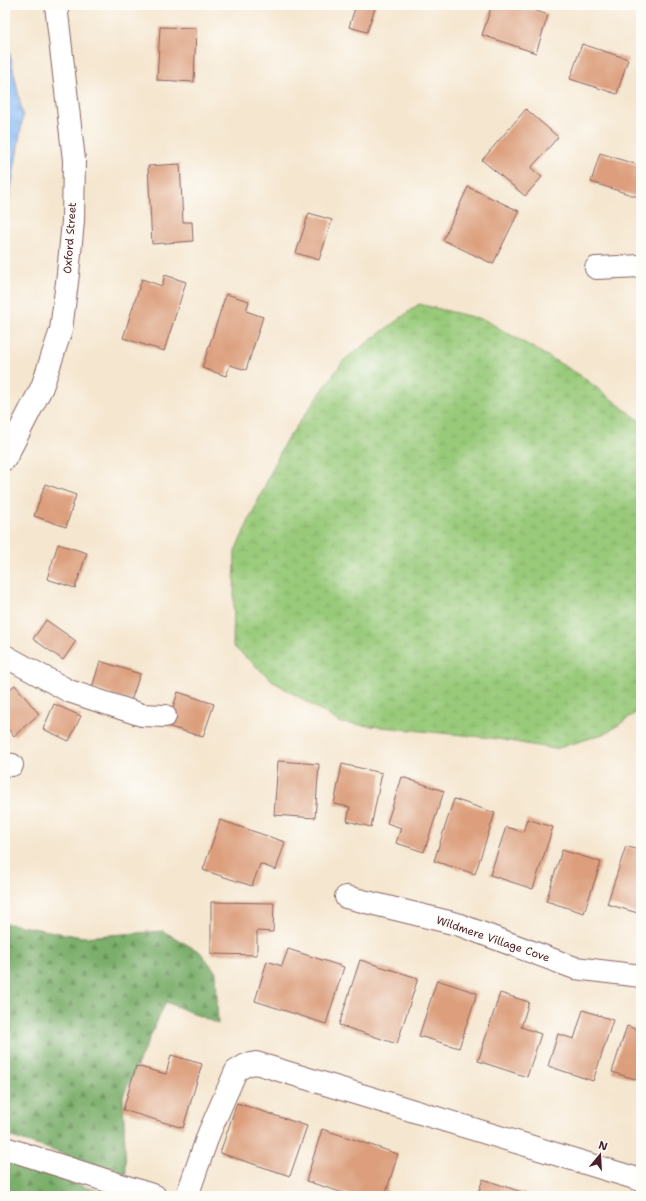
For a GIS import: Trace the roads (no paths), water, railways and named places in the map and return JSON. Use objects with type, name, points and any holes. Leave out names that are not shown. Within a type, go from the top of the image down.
[{"type":"street","name":"Oxford Street","points":[[5,459],[42,387],[61,330],[69,262],[73,221],[74,160],[56,5]]},
{"type":"street","points":[[596,268],[641,266]]},
{"type":"street","points":[[5,656],[69,691],[142,715],[165,716]]},
{"type":"street","name":"Wildmere Village Cove","points":[[346,897],[457,924],[575,968],[641,976]]},
{"type":"street","points":[[187,1196],[209,1133],[236,1071],[246,1065],[256,1063],[634,1178]]},
{"type":"street","points":[[5,1148],[155,1196]]},
{"type":"water","points":[[5,31],[23,116],[5,225]]}]
